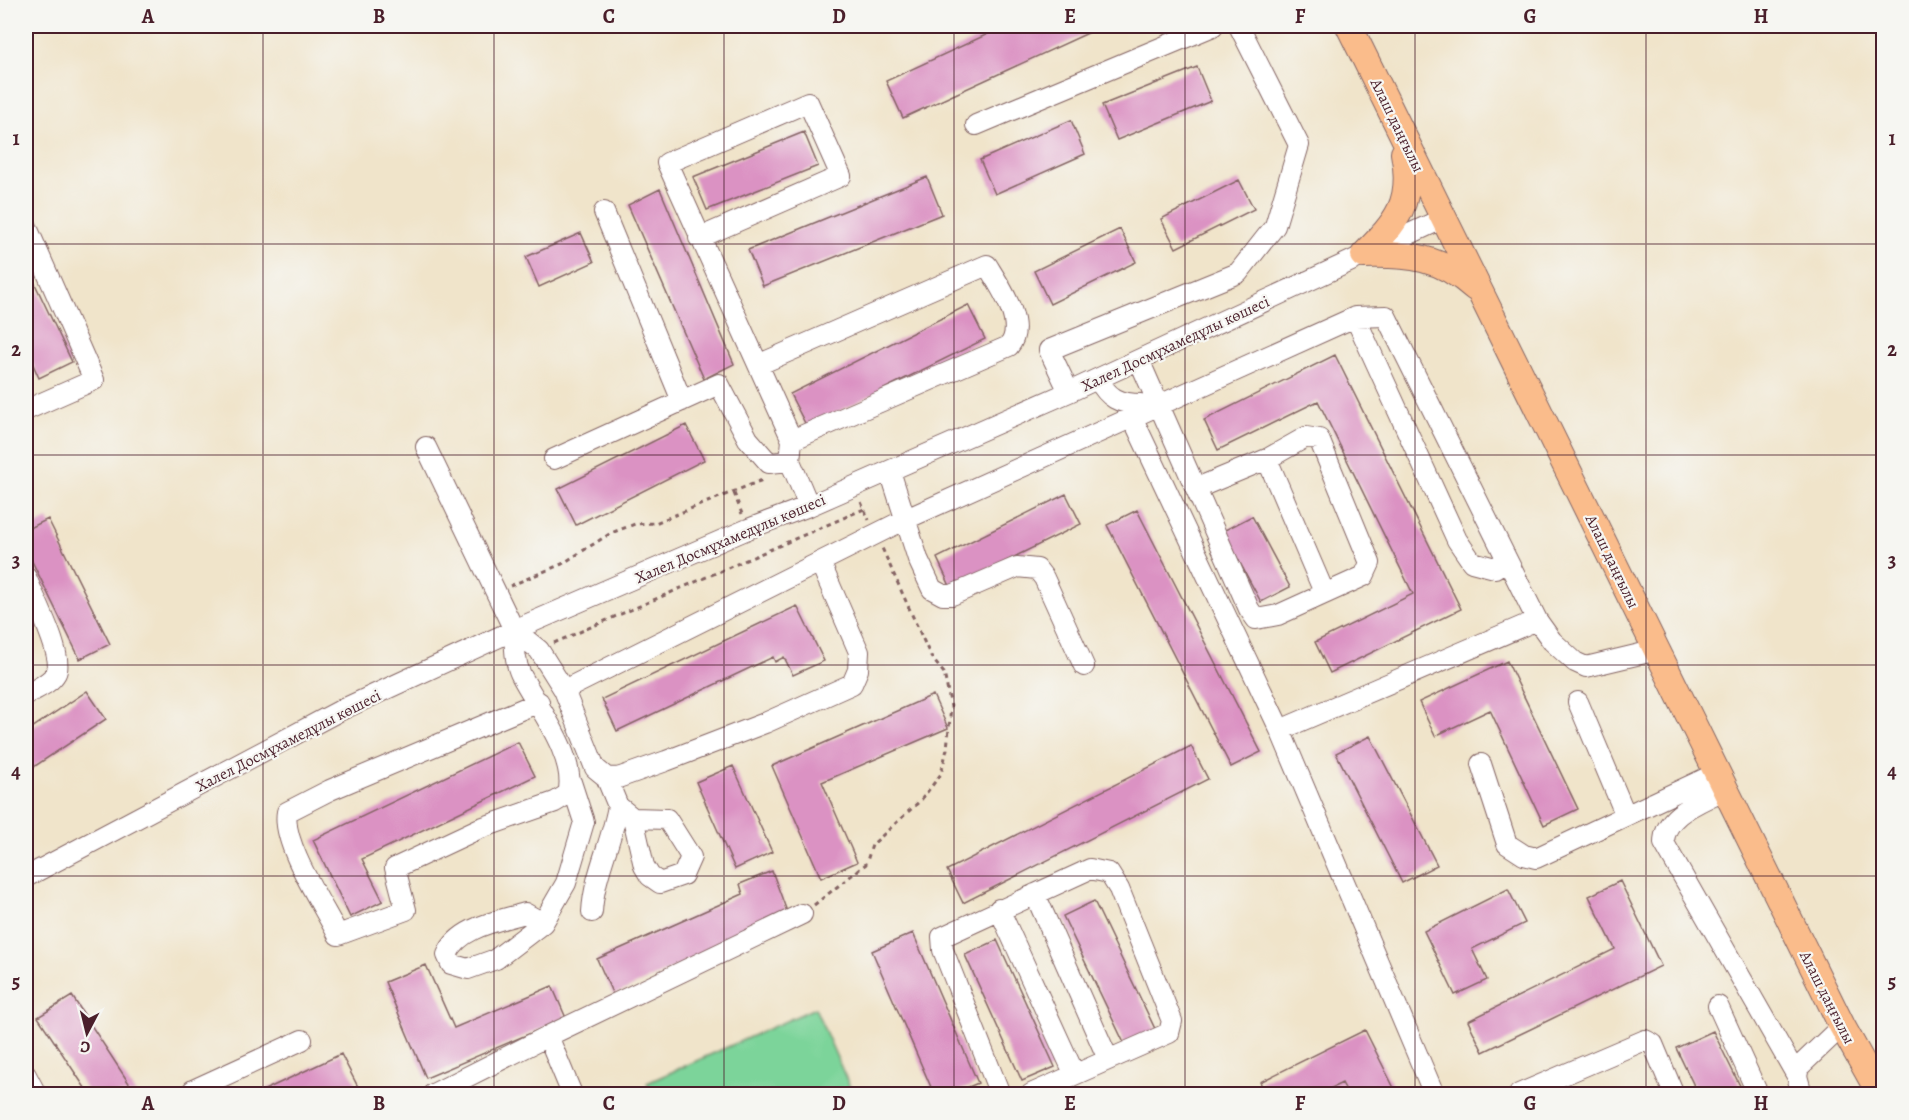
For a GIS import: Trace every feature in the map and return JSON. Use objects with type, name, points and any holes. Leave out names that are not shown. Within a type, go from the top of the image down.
[{"type":"main road","name":"Алаш даңғылы","points":[[1349,26],[1842,1026],[1880,1095]]},
{"type":"main road","points":[[1364,255],[1389,230],[1405,202],[1407,169],[1400,129]]},
{"type":"main road","points":[[1364,255],[1399,254],[1429,260],[1457,272],[1482,294]]},
{"type":"street","points":[[976,125],[1213,26]]},
{"type":"street","points":[[1069,392],[1049,350],[1238,273],[1275,226],[1299,145],[1239,26]]},
{"type":"street","points":[[699,238],[841,176],[808,102],[668,163],[699,238],[760,364],[792,440],[791,464],[809,506]]},
{"type":"street","points":[[604,212],[682,401]]},
{"type":"street","name":"Халел Досмұхамедұлы көшесі","points":[[27,872],[341,710],[514,630],[748,529],[809,506],[1069,392],[1444,218]]},
{"type":"street","points":[[26,225],[94,380],[26,410]]},
{"type":"street","points":[[760,364],[987,265],[1010,309],[1015,325],[1013,341],[1009,346],[792,440]]},
{"type":"street","points":[[564,690],[904,520],[1131,411],[1161,406],[1355,317],[1386,316],[1506,560],[1537,620],[1552,641],[1575,663],[1586,667],[1657,650]]},
{"type":"street","points":[[1355,317],[1456,540],[1472,562],[1495,568],[1506,560]]},
{"type":"street","points":[[1139,360],[1244,599],[1256,619],[1278,615],[1324,592],[1364,576],[1370,563],[1319,439],[1306,437],[1267,459],[1197,488]]},
{"type":"street","points":[[1098,379],[1106,394],[1131,411],[1280,730],[1434,1095]]},
{"type":"street","points":[[554,459],[719,384],[758,453],[769,463],[791,464]]},
{"type":"street","points":[[426,447],[498,591],[514,630],[515,654],[520,674],[539,702],[566,762],[584,822],[566,883],[543,923]]},
{"type":"street","points":[[1267,459],[1324,592]]},
{"type":"street","points":[[890,471],[904,520],[932,589],[943,595],[952,595],[1017,567],[1036,569],[1044,578],[1084,666]]},
{"type":"street","points":[[606,777],[618,778],[666,761],[765,723],[852,684],[858,670],[859,652],[820,562]]},
{"type":"street","points":[[26,577],[57,655],[57,672],[48,681],[26,695]]},
{"type":"street","points":[[1280,730],[1537,620]]},
{"type":"street","points":[[514,630],[539,650],[564,690],[595,768],[606,777],[625,812],[614,832],[593,888],[592,912]]},
{"type":"street","points":[[539,702],[330,790],[286,812],[285,821],[294,849],[338,935],[406,910],[395,868],[478,829],[555,802],[568,794],[571,783]]},
{"type":"street","points":[[1578,702],[1626,816]]},
{"type":"street","points":[[1481,764],[1507,844],[1524,855],[1536,858],[1626,816],[1721,781]]},
{"type":"street","points":[[1721,781],[1669,821],[1664,832],[1664,843],[1800,1085]]},
{"type":"street","points":[[1000,1095],[943,950],[942,937],[1090,869],[1109,873],[1119,889],[1173,1021],[1169,1033],[1158,1040],[1074,1073],[1031,1095]]},
{"type":"street","points":[[1035,894],[1108,1059]]},
{"type":"street","points":[[999,909],[1074,1073]]},
{"type":"street","points":[[433,1095],[548,1036],[802,914]]},
{"type":"street","points":[[1718,1006],[1758,1095]]},
{"type":"street","points":[[1800,1085],[1799,1067],[1842,1026]]},
{"type":"street","points":[[548,1036],[572,1095]]},
{"type":"street","points":[[191,1095],[193,1090],[302,1040]]},
{"type":"street","points":[[1519,1095],[1542,1089],[1645,1040],[1653,1044],[1674,1095]]},
{"type":"street","points":[[26,1075],[36,1095]]},
{"type":"path","points":[[498,591],[562,564],[611,533],[635,524],[655,523],[791,464]]},
{"type":"path","points":[[802,914],[866,864],[872,844],[921,800],[941,774],[947,749],[951,707],[944,673],[931,657],[854,486]]},
{"type":"path","points":[[539,650],[864,509]]},
{"type":"green space","points":[[815,1008],[853,1094],[652,1094],[647,1083]]},
{"type":"building","points":[[1005,26],[1101,27],[903,118],[886,81]]},
{"type":"building","points":[[1197,67],[1211,101],[1117,140],[1102,105]]},
{"type":"building","points":[[1071,120],[1085,154],[995,194],[980,160]]},
{"type":"building","points":[[804,132],[818,166],[707,210],[693,177]]},
{"type":"building","points":[[927,177],[942,214],[763,286],[748,250]]},
{"type":"building","points":[[1239,180],[1254,209],[1176,248],[1161,219]]},
{"type":"building","points":[[660,189],[734,364],[704,379],[628,205]]},
{"type":"building","points":[[1120,229],[1136,262],[1050,304],[1034,271]]},
{"type":"building","points":[[581,233],[594,262],[539,287],[526,257]]},
{"type":"building","points":[[26,265],[72,362],[39,378],[26,349]]},
{"type":"building","points":[[968,305],[985,339],[807,427],[790,394]]},
{"type":"building","points":[[1335,355],[1461,609],[1330,673],[1315,642],[1413,594],[1318,401],[1218,450],[1204,420]]},
{"type":"building","points":[[686,425],[704,460],[576,525],[558,489]]},
{"type":"building","points":[[1066,494],[1081,524],[951,588],[937,558]]},
{"type":"building","points":[[1137,510],[1261,752],[1231,767],[1107,525]]},
{"type":"building","points":[[1252,516],[1290,587],[1261,602],[1223,531]]},
{"type":"building","points":[[48,519],[110,644],[80,659],[26,549],[26,530]]},
{"type":"building","points":[[797,606],[824,661],[793,675],[784,657],[775,662],[773,657],[617,731],[602,699]]},
{"type":"building","points":[[1507,661],[1578,809],[1544,825],[1490,710],[1435,736],[1419,702]]},
{"type":"building","points":[[87,691],[106,719],[26,772],[26,732]]},
{"type":"building","points":[[933,695],[948,728],[822,782],[857,862],[821,878],[772,766]]},
{"type":"building","points":[[1370,736],[1437,865],[1402,883],[1336,753]]},
{"type":"building","points":[[518,742],[535,776],[362,859],[383,901],[350,917],[313,840]]},
{"type":"building","points":[[1191,746],[1208,779],[963,903],[947,870]]},
{"type":"building","points":[[733,766],[772,852],[735,869],[696,782]]},
{"type":"building","points":[[772,871],[789,917],[613,995],[597,959],[743,894],[740,884]]},
{"type":"building","points":[[1620,881],[1661,966],[1483,1052],[1468,1021],[1615,949],[1589,896]]},
{"type":"building","points":[[1508,889],[1525,923],[1472,949],[1487,980],[1455,995],[1424,931]]},
{"type":"building","points":[[1094,901],[1156,1031],[1125,1045],[1063,916]]},
{"type":"building","points":[[913,933],[978,1083],[952,1094],[934,1094],[872,951]]},
{"type":"building","points":[[997,940],[1055,1067],[1022,1081],[965,955]]},
{"type":"building","points":[[426,965],[454,1028],[552,986],[566,1018],[426,1078],[385,982]]},
{"type":"building","points":[[72,996],[136,1094],[89,1094],[38,1017]]},
{"type":"building","points":[[1365,1030],[1397,1094],[1348,1094],[1342,1083],[1319,1094],[1266,1094],[1260,1082]]},
{"type":"building","points":[[1713,1031],[1744,1094],[1698,1094],[1676,1048]]},
{"type":"building","points":[[341,1054],[358,1087],[342,1094],[256,1094]]}]
